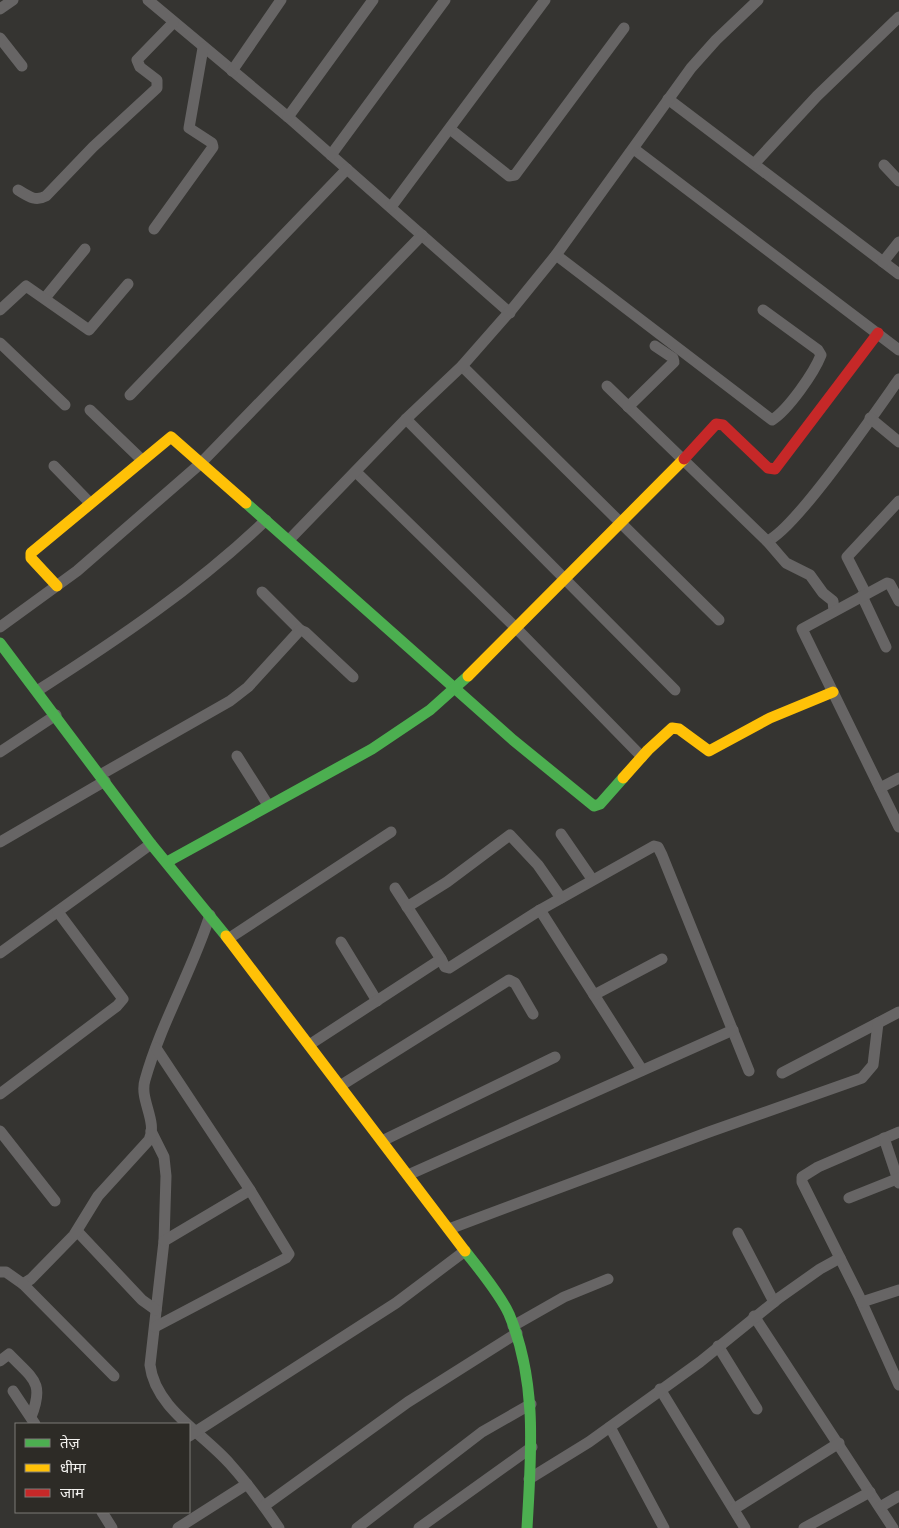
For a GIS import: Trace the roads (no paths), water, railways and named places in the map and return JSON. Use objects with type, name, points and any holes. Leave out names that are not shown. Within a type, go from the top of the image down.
[{"type":"street","points":[[0,9],[12,0]]},
{"type":"street","points":[[148,0],[173,23],[288,117],[510,313]]},
{"type":"street","points":[[232,71],[281,0]]},
{"type":"street","points":[[288,117],[373,0]]},
{"type":"street","points":[[331,155],[445,0]]},
{"type":"street","points":[[391,207],[545,0]]},
{"type":"street","points":[[289,540],[406,418],[462,366],[510,313],[556,255],[634,149],[668,99],[707,49],[758,0]]},
{"type":"street","points":[[755,163],[817,96],[899,17]]},
{"type":"street","points":[[18,190],[33,199],[46,196],[93,147],[158,88],[156,80],[140,67],[137,60],[173,23]]},
{"type":"street","points":[[450,129],[509,176],[515,175],[624,28]]},
{"type":"street","points":[[0,38],[22,66]]},
{"type":"street","points":[[154,229],[213,147],[212,143],[189,128],[203,48]]},
{"type":"street","points":[[668,99],[755,163],[899,274]]},
{"type":"street","points":[[634,149],[899,350]]},
{"type":"street","points":[[884,165],[899,181]]},
{"type":"street","points":[[130,394],[347,169]]},
{"type":"street","points":[[0,627],[57,586],[116,539],[200,464],[422,235]]},
{"type":"street","points":[[883,262],[899,242]]},
{"type":"street","points":[[45,298],[85,249]]},
{"type":"street","points":[[556,255],[772,420],[805,381],[821,355],[818,350],[763,310]]},
{"type":"street","points":[[0,310],[26,286],[89,330],[128,284]]},
{"type":"street","points":[[173,858],[394,737],[456,688],[682,461],[713,427],[720,424],[768,468],[775,469],[878,333]]},
{"type":"street","points":[[0,342],[65,405]]},
{"type":"street","points":[[628,407],[674,362],[673,358],[655,346]]},
{"type":"street","points":[[462,366],[719,620]]},
{"type":"street","points":[[767,540],[773,538],[794,516],[899,379]]},
{"type":"street","points":[[607,386],[682,461],[767,540],[786,563],[810,575],[823,593],[833,601],[834,611]]},
{"type":"street","points":[[90,410],[142,460]]},
{"type":"street","points":[[406,418],[675,690]]},
{"type":"street","points":[[870,418],[899,442]]},
{"type":"street","points":[[57,586],[30,554],[170,437],[514,740],[594,806],[600,804],[642,757],[672,728],[679,730],[705,750],[710,751],[770,718],[833,692]]},
{"type":"street","points":[[54,466],[90,504]]},
{"type":"street","points":[[356,472],[516,628],[642,757]]},
{"type":"street","points":[[886,647],[847,557],[899,501]]},
{"type":"street","points":[[44,687],[131,629],[179,593],[235,550],[266,520]]},
{"type":"street","points":[[899,601],[890,584],[864,595],[802,629],[899,827]]},
{"type":"street","points":[[262,592],[300,630],[305,632],[353,677]]},
{"type":"street","points":[[0,842],[106,774],[211,714],[240,694],[300,630]]},
{"type":"street","points":[[0,643],[44,687],[56,715],[106,774],[152,844],[173,858],[210,915],[234,935],[346,1082],[454,1227],[466,1251],[519,1325],[531,1404],[535,1475],[527,1528]]},
{"type":"street","points":[[0,752],[56,715]]},
{"type":"street","points":[[238,756],[268,805]]},
{"type":"street","points":[[880,788],[899,778]]},
{"type":"street","points":[[234,935],[391,832]]},
{"type":"street","points":[[561,834],[592,880]]},
{"type":"street","points":[[407,907],[447,882],[510,835],[538,865],[561,898]]},
{"type":"street","points":[[0,953],[152,844]]},
{"type":"street","points":[[395,888],[445,967],[449,968],[540,910],[650,848],[658,847],[749,1071]]},
{"type":"street","points":[[540,910],[642,1070]]},
{"type":"street","points":[[0,1094],[117,1006],[123,998],[58,912]]},
{"type":"street","points":[[184,1423],[153,1381],[150,1366],[164,1241],[166,1164],[152,1131],[143,1088],[170,1011],[198,952],[210,915]]},
{"type":"street","points":[[341,942],[377,1001]]},
{"type":"street","points":[[314,1042],[441,959]]},
{"type":"street","points":[[594,995],[662,959]]},
{"type":"street","points":[[346,1082],[509,980],[516,983],[533,1014]]},
{"type":"street","points":[[782,1073],[899,1012]]},
{"type":"street","points":[[454,1227],[709,1132],[862,1078],[873,1065],[878,1023]]},
{"type":"street","points":[[413,1173],[733,1030]]},
{"type":"street","points":[[154,1327],[288,1257],[287,1252],[250,1190],[156,1048]]},
{"type":"street","points":[[386,1138],[555,1056]]},
{"type":"street","points":[[0,1131],[55,1201]]},
{"type":"street","points":[[23,1284],[56,1255],[77,1231],[98,1196],[146,1144],[152,1131]]},
{"type":"street","points":[[899,1132],[802,1177],[804,1188],[896,1371],[899,1385]]},
{"type":"street","points":[[849,1198],[899,1180],[884,1138]]},
{"type":"street","points":[[164,1241],[250,1190]]},
{"type":"street","points":[[77,1231],[142,1300],[156,1310]]},
{"type":"street","points":[[738,1232],[774,1302]]},
{"type":"street","points":[[280,1528],[247,1484],[192,1433],[396,1303],[466,1251]]},
{"type":"street","points":[[535,1475],[610,1427],[694,1366],[754,1316],[820,1269],[840,1258]]},
{"type":"street","points":[[0,1272],[6,1272],[23,1284],[114,1376]]},
{"type":"street","points":[[264,1506],[519,1325],[564,1297],[608,1279]]},
{"type":"street","points":[[862,1302],[899,1290]]},
{"type":"street","points":[[754,1316],[893,1528]]},
{"type":"street","points":[[718,1346],[757,1409]]},
{"type":"street","points":[[0,1361],[9,1354],[35,1382],[38,1396],[33,1421]]},
{"type":"street","points":[[660,1389],[745,1528]]},
{"type":"street","points":[[13,1391],[33,1421]]},
{"type":"street","points":[[357,1528],[482,1432],[531,1404]]},
{"type":"street","points":[[610,1427],[664,1528]]},
{"type":"street","points":[[734,1509],[839,1443]]},
{"type":"street","points":[[419,1528],[532,1447]]},
{"type":"street","points":[[184,1526],[247,1484]]},
{"type":"street","points":[[804,1528],[870,1492]]},
{"type":"street","points":[[880,1507],[899,1496]]},
{"type":"street","points":[[103,1513],[112,1528]]}]
